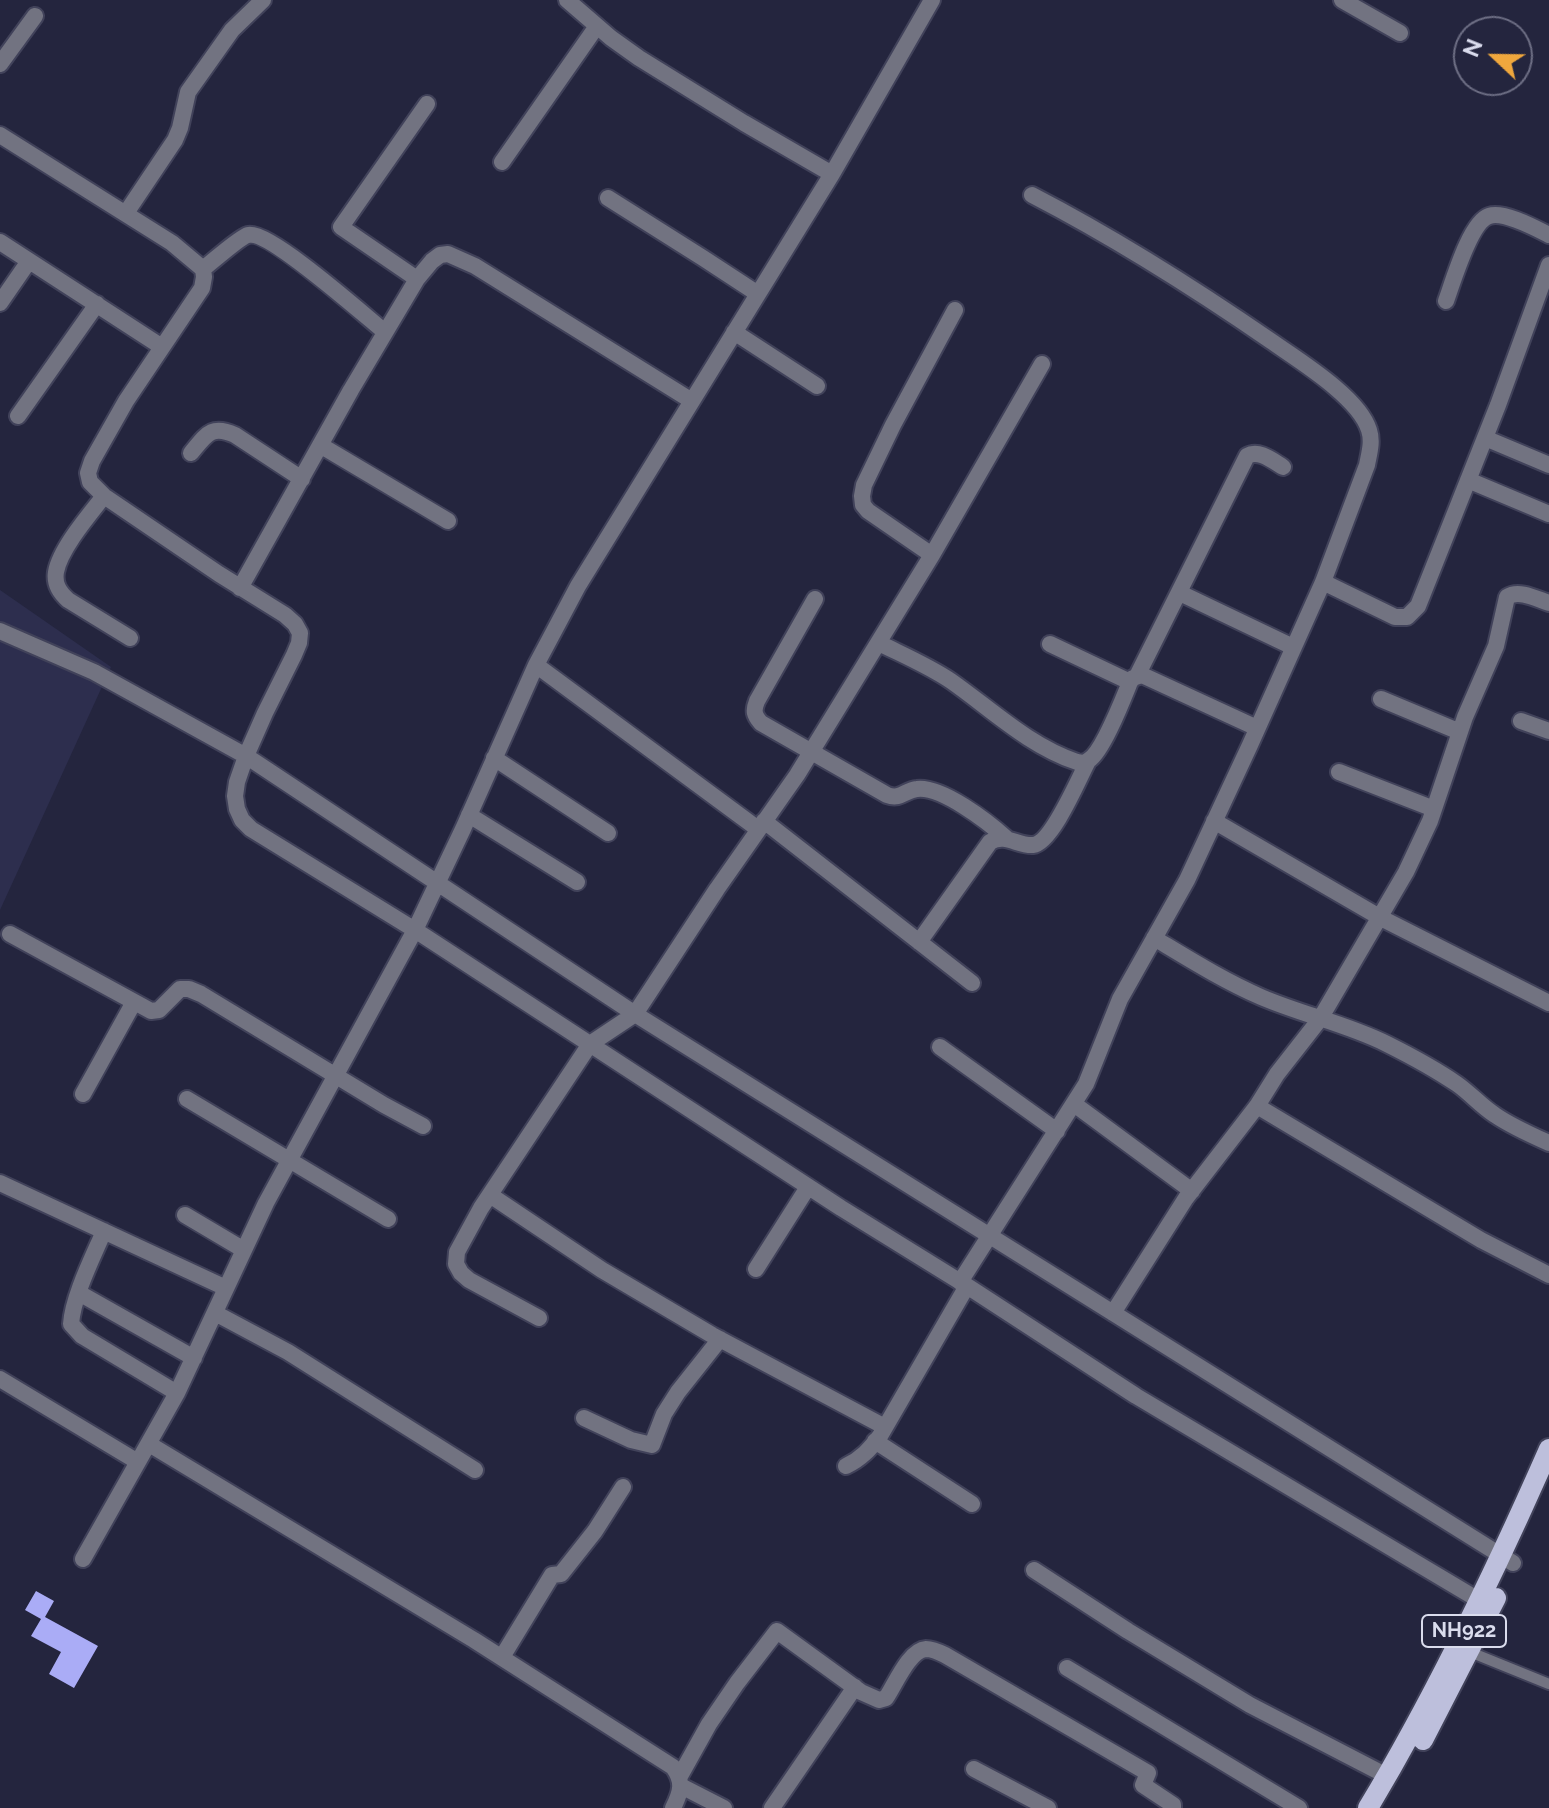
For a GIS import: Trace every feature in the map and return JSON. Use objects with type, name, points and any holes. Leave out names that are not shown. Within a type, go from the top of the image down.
[{"type":"main road","points":[[1507,1559],[1549,1449]]},
{"type":"main road","points":[[1384,1808],[1470,1652],[1486,1604],[1549,1482]]},
{"type":"main road","name":"NH922","points":[[1368,1808],[1486,1604]]},
{"type":"street","points":[[126,213],[175,140],[188,92],[232,30],[263,0]]},
{"type":"street","points":[[567,0],[639,58],[832,174]]},
{"type":"street","points":[[83,1559],[177,1393],[266,1203],[415,930],[536,665],[578,586],[832,174],[932,0]]},
{"type":"street","points":[[1342,0],[1400,33]]},
{"type":"street","points":[[0,64],[35,16]]},
{"type":"street","points":[[502,162],[597,26]]},
{"type":"street","points":[[417,279],[341,227],[427,104]]},
{"type":"street","points":[[0,135],[172,243],[203,269],[202,288],[126,401],[88,473],[90,482],[104,496],[285,615],[300,633],[294,655],[246,756],[237,782],[237,809],[251,829],[415,930],[808,1187],[1136,1396],[1486,1604]]},
{"type":"street","points":[[846,1466],[856,1461],[885,1427],[990,1236],[1074,1104],[1120,999],[1187,880],[1323,582],[1367,465],[1371,446],[1369,429],[1358,410],[1314,371],[1124,245],[1032,195]]},
{"type":"street","points":[[608,198],[758,294]]},
{"type":"street","points":[[1446,301],[1470,238],[1486,216],[1498,215],[1515,220],[1549,235]]},
{"type":"street","points":[[203,269],[241,238],[250,234],[259,236],[292,256],[385,332]]},
{"type":"street","points":[[0,242],[162,347]]},
{"type":"street","points":[[240,588],[385,332],[417,279],[440,255],[458,257],[692,401]]},
{"type":"street","points":[[0,303],[29,261]]},
{"type":"street","points":[[1323,582],[1389,615],[1407,617],[1418,606],[1549,265]]},
{"type":"street","points":[[18,416],[97,304]]},
{"type":"street","points":[[932,555],[868,511],[863,505],[862,496],[876,458],[955,310]]},
{"type":"street","points":[[734,332],[817,386]]},
{"type":"street","points":[[539,1318],[461,1273],[456,1264],[463,1238],[590,1044],[635,1014],[812,752],[932,555],[1042,364]]},
{"type":"street","points":[[191,453],[209,433],[224,430],[302,479]]},
{"type":"street","points":[[1485,438],[1549,465]]},
{"type":"street","points":[[320,445],[448,521]]},
{"type":"street","points":[[879,643],[941,675],[1040,744],[1068,759],[1083,763],[1088,761],[1104,739],[1247,456],[1258,454],[1283,467]]},
{"type":"street","points":[[1468,480],[1549,514]]},
{"type":"street","points":[[104,496],[60,560],[55,574],[56,584],[68,600],[130,638]]},
{"type":"street","points":[[1180,593],[1293,647]]},
{"type":"street","points":[[1113,1313],[1192,1191],[1320,1019],[1381,918],[1434,809],[1460,732],[1496,646],[1507,597],[1514,593],[1549,603]]},
{"type":"street","points":[[815,599],[753,709],[755,716],[761,723],[887,795],[895,798],[918,789],[930,790],[971,810],[1006,838]]},
{"type":"street","points":[[0,631],[94,672],[246,756],[635,1014],[1507,1559]]},
{"type":"street","points":[[1050,644],[1134,679],[1148,676],[1257,728]]},
{"type":"street","points":[[536,665],[761,825],[972,983]]},
{"type":"street","points":[[1381,699],[1460,732]]},
{"type":"street","points":[[1521,721],[1549,731]]},
{"type":"street","points":[[494,758],[608,833]]},
{"type":"street","points":[[919,942],[990,842],[1006,838],[1029,845],[1038,844],[1045,838],[1088,761]]},
{"type":"street","points":[[1339,772],[1434,809]]},
{"type":"street","points":[[469,815],[577,882]]},
{"type":"street","points":[[1214,821],[1381,918],[1549,1003]]},
{"type":"street","points":[[10,934],[151,1011],[159,1010],[180,989],[189,989],[228,1009],[335,1076],[423,1126]]},
{"type":"street","points":[[1154,938],[1261,997],[1357,1030],[1433,1068],[1493,1114],[1549,1143]]},
{"type":"street","points":[[83,1094],[134,1002]]},
{"type":"street","points":[[940,1047],[1057,1131]]},
{"type":"street","points":[[187,1099],[388,1219]]},
{"type":"street","points":[[1074,1104],[1192,1191]]},
{"type":"street","points":[[1257,1106],[1481,1240],[1549,1275]]},
{"type":"street","points":[[0,1183],[226,1288]]},
{"type":"street","points":[[756,1269],[808,1187]]},
{"type":"street","points":[[490,1195],[602,1270],[720,1339],[885,1427]]},
{"type":"street","points":[[185,1215],[244,1250]]},
{"type":"street","points":[[104,1231],[79,1293],[71,1324],[82,1336],[177,1393]]},
{"type":"street","points":[[79,1293],[194,1358]]},
{"type":"street","points":[[215,1313],[288,1352],[475,1470]]},
{"type":"street","points":[[584,1418],[631,1440],[652,1445],[671,1403],[720,1339]]},
{"type":"street","points":[[0,1379],[138,1462]]},
{"type":"street","points":[[875,1441],[972,1504]]},
{"type":"street","points":[[149,1444],[502,1657],[665,1761],[673,1767],[680,1781],[724,1808]]},
{"type":"street","points":[[502,1657],[552,1575],[561,1574],[595,1531],[623,1487]]},
{"type":"street","points":[[1034,1570],[1238,1698],[1387,1776]]},
{"type":"street","points":[[673,1808],[680,1781],[709,1724],[777,1631],[855,1687],[879,1700],[886,1698],[913,1655],[922,1649],[945,1655],[1148,1773],[1143,1785],[1173,1808]]},
{"type":"street","points":[[1067,1668],[1299,1808]]},
{"type":"street","points":[[772,1808],[855,1687]]},
{"type":"street","points":[[974,1769],[1048,1808]]},
{"type":"lane","points":[[1470,1652],[1549,1684]]},
{"type":"shaded area","points":[[0,590],[111,667],[0,910]]},
{"type":"building","points":[[36,1591],[54,1601],[45,1617],[98,1646],[74,1688],[49,1674],[61,1652],[31,1636],[41,1619],[25,1610]]}]
